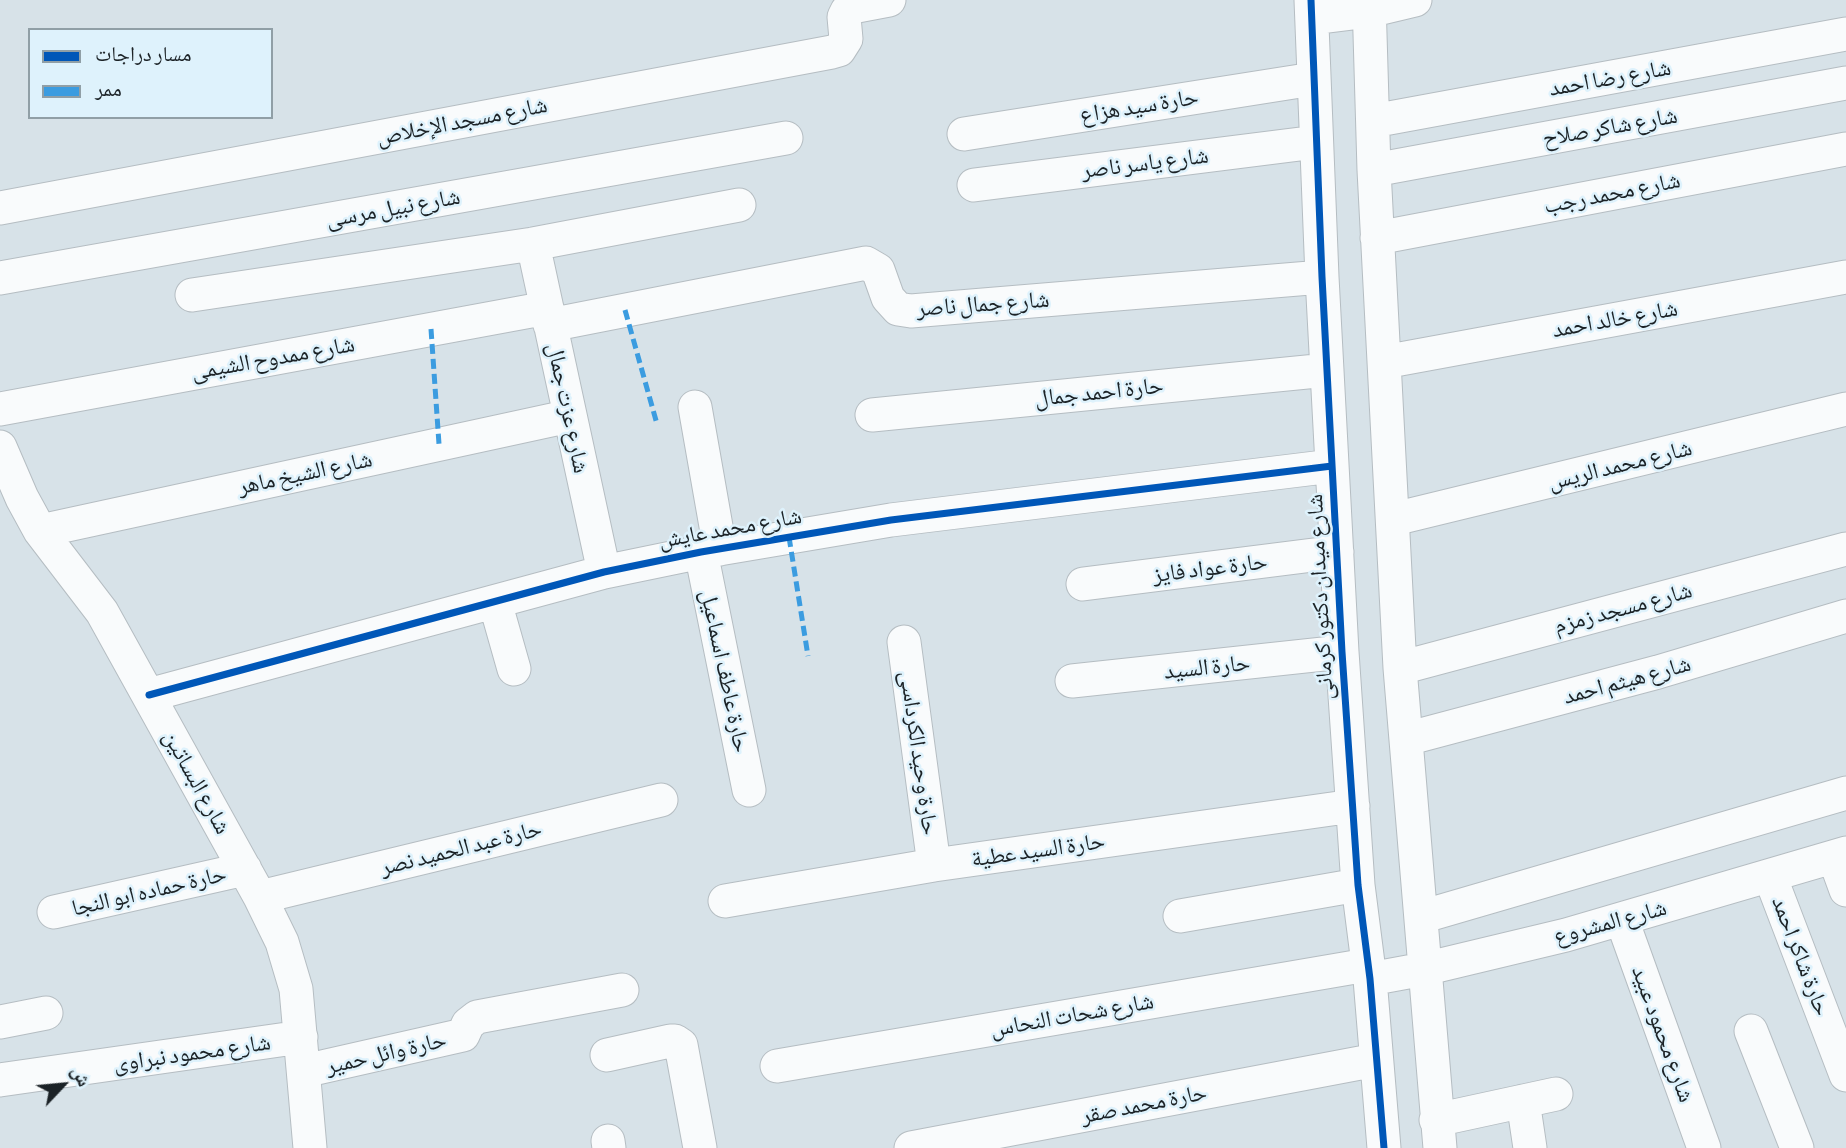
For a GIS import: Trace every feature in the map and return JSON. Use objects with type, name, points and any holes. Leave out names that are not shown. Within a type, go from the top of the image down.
[{"type":"street","name":"شارع مسجد الإخلاص","points":[[0,208],[839,50],[846,39],[846,10],[852,6],[889,0]]},
{"type":"street","points":[[1312,9],[1415,0]]},
{"type":"street","points":[[1369,6],[1377,237],[1400,668],[1438,1134],[1523,1101],[1556,1094]]},
{"type":"street","name":"شارع ميدان دكتور كرمانى","points":[[1312,9],[1322,277],[1342,652],[1358,886],[1384,1148]]},
{"type":"street","name":"شارع رضا احمد","points":[[1373,121],[1846,34]]},
{"type":"street","name":"حارة سيد هزاع","points":[[964,134],[1313,79]]},
{"type":"street","name":"شارع شاكر صلاح","points":[[1374,170],[1846,83]]},
{"type":"street","name":"شارع نبيل مرسى","points":[[0,278],[786,138]]},
{"type":"street","name":"شارع ياسر ناصر","points":[[974,185],[1316,142]]},
{"type":"street","name":"شارع محمد رجب","points":[[1377,237],[1846,149]]},
{"type":"street","points":[[192,295],[533,244],[739,205]]},
{"type":"street","name":"شارع عزت جمال","points":[[533,244],[604,572]]},
{"type":"street","name":"شارع جمال ناصر","points":[[548,316],[866,263],[878,270],[888,298],[898,309],[911,311],[1322,277]]},
{"type":"street","name":"شارع خالد احمد","points":[[1384,362],[1846,277]]},
{"type":"street","name":"شارع ممدوح الشيمى","points":[[0,409],[548,316]]},
{"type":"street","name":"حارة احمد جمال","points":[[872,415],[1327,370]]},
{"type":"street","name":"حارة عاطف اسماعيل","points":[[695,407],[710,550],[750,790]]},
{"type":"street","name":"شارع محمد الريس","points":[[1394,519],[1846,409]]},
{"type":"street","name":"شارع الشيخ ماهر","points":[[40,531],[570,416]]},
{"type":"street","name":"شارع البساتين","points":[[0,447],[40,531],[102,612],[253,883],[282,942],[296,989],[310,1148]]},
{"type":"street","name":"شارع محمد عايش","points":[[149,695],[604,572],[710,550],[891,520],[1332,466]]},
{"type":"street","name":"شارع مسجد زمزم","points":[[1400,668],[1846,549]]},
{"type":"street","name":"حارة عواد فايز","points":[[1083,584],[1337,552]]},
{"type":"street","points":[[495,602],[514,669]]},
{"type":"street","name":"شارع هيثم احمد","points":[[1406,739],[1658,672],[1846,617]]},
{"type":"street","name":"حارة وحيد الكرداسى","points":[[904,642],[934,865]]},
{"type":"street","name":"حارة السيد","points":[[1072,681],[1342,652]]},
{"type":"street","points":[[1421,917],[1846,793]]},
{"type":"street","name":"حارة عبد الحميد نصر","points":[[253,883],[661,800]]},
{"type":"street","name":"حارة السيد عطية","points":[[724,901],[934,865],[1353,806]]},
{"type":"street","points":[[1840,855],[1846,890]]},
{"type":"street","name":"شارع المشروع","points":[[1368,972],[1424,969],[1622,920],[1840,855]]},
{"type":"street","name":"حارة شاكر احمد","points":[[1770,876],[1846,1075]]},
{"type":"street","name":"حارة حماده ابو النجا","points":[[54,912],[253,883]]},
{"type":"street","points":[[1180,916],[1358,886]]},
{"type":"street","name":"شارع محمود عبيد","points":[[1622,920],[1704,1148]]},
{"type":"street","name":"شارع شحات النحاس","points":[[777,1066],[1368,972]]},
{"type":"street","name":"حارة وائل حمير","points":[[304,1071],[463,1035],[468,1024],[477,1017],[622,990]]},
{"type":"street","points":[[0,1022],[46,1013]]},
{"type":"street","points":[[1751,1031],[1797,1148]]},
{"type":"street","name":"شارع محمود نبراوى","points":[[0,1080],[301,1037]]},
{"type":"street","points":[[607,1055],[670,1041],[681,1045],[700,1148]]},
{"type":"street","name":"حارة محمد صقر","points":[[911,1148],[1376,1060]]},
{"type":"street","points":[[1523,1101],[1530,1148]]},
{"type":"marked path","points":[[625,310],[657,424]]},
{"type":"marked path","points":[[431,329],[439,444]]},
{"type":"marked path","points":[[789,537],[808,656]]},
{"type":"cycle path","points":[[1311,0],[1322,277],[1342,652],[1358,885],[1370,979],[1384,1148]]},
{"type":"cycle path","points":[[149,695],[604,572],[701,552],[891,520],[1332,466]]}]
